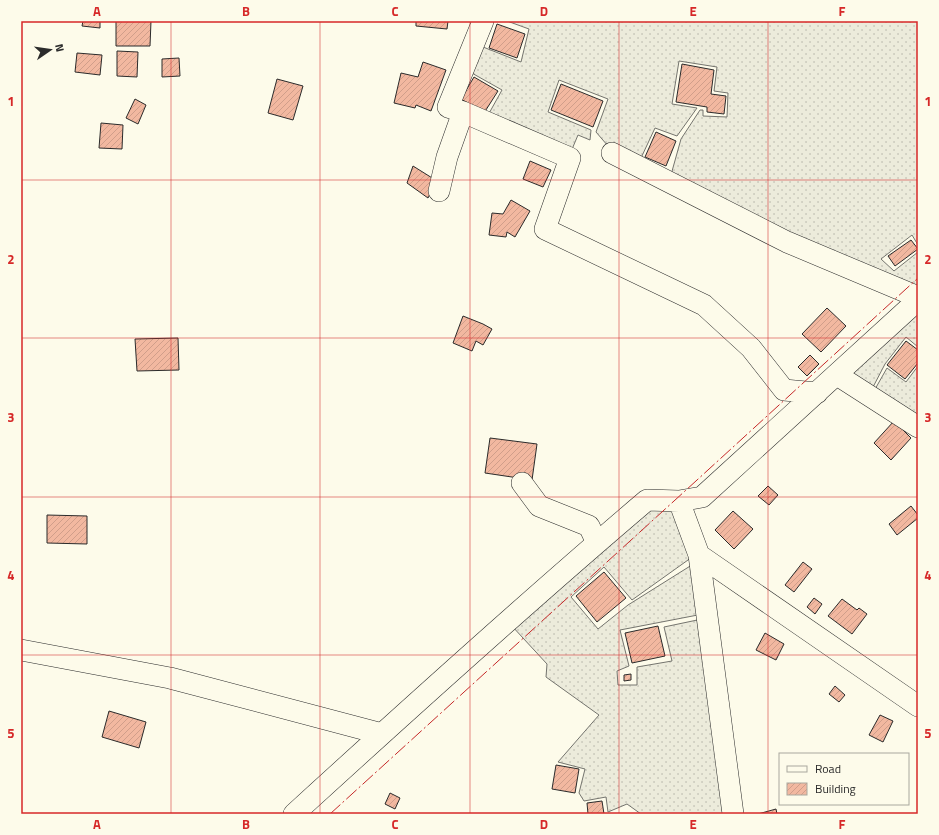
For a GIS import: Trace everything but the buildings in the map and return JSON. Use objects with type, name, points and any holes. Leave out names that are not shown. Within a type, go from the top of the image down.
[{"type":"street","points":[[483,21],[448,107],[570,158],[545,229],[704,305],[750,348],[784,390],[817,393]]},
{"type":"street","points":[[439,191],[447,157],[463,112]]},
{"type":"street","points":[[612,153],[787,242],[918,297]]},
{"type":"street","points":[[294,814],[597,543],[648,500],[679,501],[702,497],[918,300]]},
{"type":"street","points":[[837,375],[918,427]]},
{"type":"street","points":[[522,483],[539,506],[589,526],[597,543]]},
{"type":"street","points":[[679,501],[699,555],[733,814]]},
{"type":"street","points":[[699,555],[918,706]]},
{"type":"street","points":[[21,650],[170,678],[382,734]]},
{"type":"shaded area","points":[[507,21],[918,21],[918,245],[912,235],[881,259],[894,271],[918,252],[918,291],[669,182],[681,139],[700,110],[703,110],[703,116],[727,117],[728,93],[714,91],[717,67],[679,61],[672,104],[697,108],[677,136],[655,128],[641,158],[608,146],[596,132],[608,99],[559,80],[548,112],[591,130],[590,140],[578,135],[570,154],[487,117],[502,90],[470,72],[478,45],[521,62],[529,29]]},
{"type":"shaded area","points":[[918,308],[918,347],[906,337],[885,364],[872,389],[848,375]]},
{"type":"shaded area","points":[[918,366],[918,421],[874,391],[887,368],[906,382]]},
{"type":"shaded area","points":[[651,504],[677,506],[695,555],[632,600],[604,567],[571,597],[598,629],[628,605],[695,563],[703,614],[620,630],[629,666],[617,671],[618,685],[637,685],[637,667],[672,661],[664,627],[702,619],[730,814],[641,814],[627,804],[608,812],[606,797],[584,801],[579,793],[585,769],[558,762],[599,715],[546,677],[547,664],[511,625]]},
{"type":"power","points":[[330,814],[918,278]]}]
